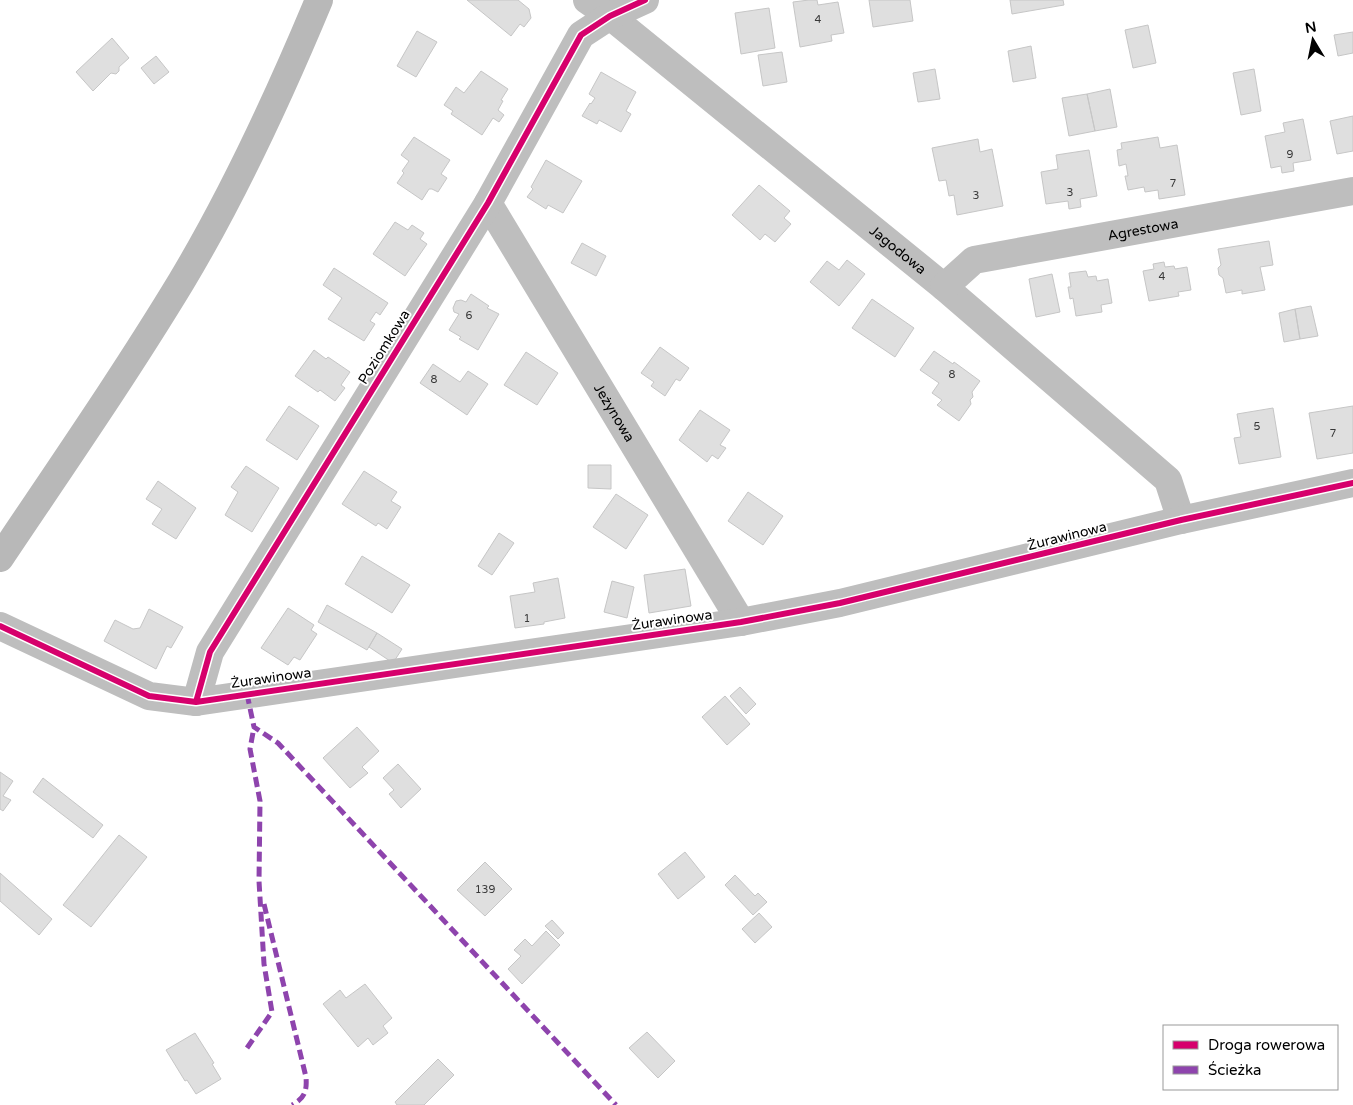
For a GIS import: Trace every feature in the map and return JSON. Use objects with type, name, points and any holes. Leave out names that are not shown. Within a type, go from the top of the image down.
[{"type":"main road","points":[[0,558],[117,383],[182,281],[229,195],[276,100],[319,0]]},
{"type":"street","name":"Jagodowa","points":[[588,0],[944,287],[1168,480],[1181,520]]},
{"type":"street","name":"Poziomkowa","points":[[196,702],[210,652],[488,203],[581,35],[610,16],[645,0]]},
{"type":"street","name":"Agrestowa","points":[[944,287],[974,260],[1353,191]]},
{"type":"street","name":"Jeżynowa","points":[[488,203],[741,622]]},
{"type":"street","name":"Żurawinowa","points":[[0,626],[149,696],[196,702],[741,622],[840,603],[1181,520],[1353,483]]},
{"type":"building","points":[[467,0],[518,0],[529,9],[531,18],[524,27],[520,24],[511,36]]},
{"type":"building","points":[[817,0],[818,5],[838,2],[844,33],[831,35],[832,41],[800,47],[793,2]]},
{"type":"building","points":[[869,0],[910,0],[913,21],[873,27]]},
{"type":"building","points":[[1010,0],[1063,0],[1064,5],[1012,14]]},
{"type":"building","points":[[769,8],[775,48],[741,54],[735,13]]},
{"type":"building","points":[[1148,25],[1156,63],[1133,68],[1125,30]]},
{"type":"building","points":[[417,31],[437,42],[416,77],[397,66]]},
{"type":"building","points":[[1353,32],[1353,53],[1338,56],[1334,35]]},
{"type":"building","points":[[112,38],[129,58],[119,67],[119,71],[116,74],[111,73],[93,91],[76,72]]},
{"type":"building","points":[[1031,46],[1036,78],[1013,82],[1008,51]]},
{"type":"building","points":[[782,52],[787,82],[763,86],[758,55]]},
{"type":"building","points":[[156,56],[169,72],[154,84],[141,68]]},
{"type":"building","points":[[935,69],[940,99],[918,102],[913,73]]},
{"type":"building","points":[[1254,69],[1261,111],[1241,115],[1233,73]]},
{"type":"building","points":[[481,71],[508,89],[501,100],[503,101],[498,110],[504,115],[499,122],[493,118],[482,135],[451,114],[453,111],[444,105],[456,87],[464,93]]},
{"type":"building","points":[[601,72],[636,92],[626,111],[631,114],[621,132],[599,120],[597,124],[582,116],[595,98],[589,94]]},
{"type":"building","points":[[1110,89],[1117,127],[1095,131],[1087,94]]},
{"type":"building","points":[[1087,94],[1095,131],[1069,136],[1062,98]]},
{"type":"building","points":[[1353,116],[1353,151],[1337,154],[1330,121]]},
{"type":"building","points":[[1303,119],[1311,160],[1293,163],[1294,171],[1282,173],[1281,166],[1271,168],[1265,136],[1285,132],[1283,123]]},
{"type":"building","points":[[414,137],[450,160],[441,174],[447,178],[438,192],[429,189],[422,200],[397,183],[409,161],[401,155]]},
{"type":"building","points":[[1158,137],[1160,148],[1177,145],[1185,195],[1159,199],[1158,190],[1145,192],[1144,187],[1128,190],[1125,176],[1128,176],[1126,164],[1119,166],[1117,150],[1122,149],[1121,143]]},
{"type":"building","points":[[978,139],[980,152],[992,149],[1003,206],[957,215],[954,195],[949,196],[946,180],[939,181],[932,148]]},
{"type":"building","points":[[1089,150],[1097,196],[1080,199],[1081,207],[1069,209],[1068,201],[1046,204],[1041,172],[1058,169],[1056,155]]},
{"type":"building","points":[[546,160],[582,181],[563,213],[548,205],[546,209],[527,197],[533,189],[531,187]]},
{"type":"building","points":[[759,185],[790,211],[784,218],[791,224],[775,242],[765,234],[760,240],[732,215]]},
{"type":"building","points":[[395,222],[408,230],[412,225],[424,233],[420,239],[427,244],[405,276],[373,254]]},
{"type":"building","points":[[1269,241],[1273,265],[1260,267],[1265,290],[1242,294],[1242,290],[1226,293],[1223,278],[1219,275],[1218,268],[1221,265],[1218,249]]},
{"type":"building","points":[[582,243],[606,256],[596,276],[571,263]]},
{"type":"building","points":[[847,260],[865,274],[839,306],[810,282],[827,261],[839,270]]},
{"type":"building","points":[[1164,262],[1165,267],[1174,266],[1175,269],[1187,267],[1191,290],[1178,292],[1179,296],[1149,301],[1143,271],[1154,269],[1153,264]]},
{"type":"building","points":[[334,268],[388,303],[380,315],[376,312],[370,321],[375,324],[364,341],[328,319],[342,298],[323,285]]},
{"type":"building","points":[[1086,271],[1088,277],[1096,276],[1097,281],[1108,279],[1112,303],[1101,305],[1102,312],[1076,316],[1073,298],[1070,299],[1068,287],[1071,287],[1069,273]]},
{"type":"building","points":[[1052,274],[1060,312],[1036,317],[1029,279]]},
{"type":"building","points":[[471,294],[489,306],[487,308],[499,314],[478,350],[459,339],[461,337],[449,330],[459,314],[454,312],[453,308],[456,301],[466,302]]},
{"type":"building","points":[[872,299],[914,328],[895,357],[852,328]]},
{"type":"building","points":[[1311,306],[1318,336],[1300,339],[1295,309]]},
{"type":"building","points":[[1295,309],[1300,339],[1284,342],[1279,313]]},
{"type":"building","points":[[660,347],[689,368],[680,381],[676,379],[665,396],[651,386],[654,382],[641,373]]},
{"type":"building","points":[[314,350],[350,372],[341,385],[345,388],[335,401],[295,376]]},
{"type":"building","points":[[934,351],[953,364],[954,362],[980,381],[972,392],[971,404],[959,421],[937,405],[942,400],[932,393],[939,383],[920,370]]},
{"type":"building","points":[[526,352],[558,373],[537,405],[504,385]]},
{"type":"building","points":[[433,364],[460,382],[468,371],[488,384],[467,415],[420,383]]},
{"type":"building","points":[[289,406],[319,426],[297,460],[266,440]]},
{"type":"building","points":[[1353,406],[1353,453],[1317,459],[1309,413]]},
{"type":"building","points":[[1273,408],[1281,457],[1239,464],[1234,438],[1241,437],[1237,414]]},
{"type":"building","points":[[700,410],[730,430],[720,445],[726,448],[718,459],[712,455],[707,462],[679,440]]},
{"type":"building","points":[[588,465],[611,465],[611,489],[588,488]]},
{"type":"building","points":[[246,466],[279,488],[252,532],[225,515],[238,492],[231,487]]},
{"type":"building","points":[[364,471],[397,492],[391,501],[401,507],[387,529],[378,523],[376,526],[342,504]]},
{"type":"building","points":[[158,481],[196,508],[176,539],[152,524],[162,509],[146,499]]},
{"type":"building","points":[[748,492],[783,516],[763,545],[728,521]]},
{"type":"building","points":[[616,494],[648,515],[626,549],[593,527]]},
{"type":"building","points":[[499,533],[514,543],[492,575],[478,566]]},
{"type":"building","points":[[362,556],[410,585],[392,613],[345,584]]},
{"type":"building","points":[[685,569],[691,606],[649,613],[644,575]]},
{"type":"building","points":[[558,578],[565,618],[544,622],[544,624],[515,628],[510,596],[535,592],[533,583]]},
{"type":"building","points":[[612,581],[634,587],[627,618],[604,612]]},
{"type":"building","points":[[327,605],[377,633],[367,650],[318,622]]},
{"type":"building","points":[[288,608],[314,625],[311,630],[317,634],[300,660],[294,657],[288,665],[261,648]]},
{"type":"building","points":[[149,609],[183,627],[171,648],[167,646],[156,669],[104,641],[115,620],[133,629],[140,628]]},
{"type":"building","points":[[377,633],[402,649],[393,663],[369,647]]},
{"type":"building","points":[[740,687],[756,704],[746,714],[730,696]]},
{"type":"building","points":[[725,696],[750,724],[727,745],[702,717]]},
{"type":"building","points":[[357,727],[379,751],[362,767],[368,773],[350,788],[323,758]]},
{"type":"building","points":[[398,764],[421,789],[401,808],[389,794],[394,790],[383,778]]},
{"type":"building","points":[[0,772],[13,781],[3,796],[11,800],[3,811],[0,809]]},
{"type":"building","points":[[43,778],[103,825],[93,838],[33,792]]},
{"type":"building","points":[[119,835],[147,857],[91,927],[63,905]]},
{"type":"building","points":[[685,852],[705,877],[678,899],[658,874]]},
{"type":"building","points":[[485,862],[512,889],[485,916],[457,890]]},
{"type":"building","points":[[0,873],[52,919],[39,935],[0,901]]},
{"type":"building","points":[[735,875],[755,896],[758,893],[767,902],[753,915],[725,885]]},
{"type":"building","points":[[759,913],[772,927],[755,943],[742,929]]},
{"type":"building","points":[[552,920],[564,933],[558,939],[545,926]]},
{"type":"building","points":[[546,931],[560,945],[522,984],[508,969],[521,956],[514,950],[525,939],[532,946]]},
{"type":"building","points":[[365,984],[392,1018],[383,1026],[388,1033],[373,1045],[368,1038],[358,1047],[323,1004],[340,990],[346,998]]},
{"type":"building","points":[[647,1032],[675,1061],[658,1078],[629,1048]]},
{"type":"building","points":[[195,1033],[214,1063],[212,1064],[221,1079],[196,1094],[187,1080],[185,1081],[166,1050]]},
{"type":"building","points":[[438,1059],[454,1075],[424,1105],[397,1105],[395,1102]]},
{"type":"marked path","points":[[247,694],[254,727],[278,743],[616,1105]]},
{"type":"marked path","points":[[247,1048],[272,1012],[264,964],[259,881],[260,801],[250,749],[254,727]]},
{"type":"marked path","points":[[264,904],[306,1077],[304,1094],[300,1100],[292,1105]]},
{"type":"cycle path","points":[[196,702],[210,652],[488,203],[581,35],[610,16],[645,0]]},
{"type":"cycle path","points":[[0,626],[149,696],[196,702],[741,622],[840,603],[1181,520],[1353,483]]}]
